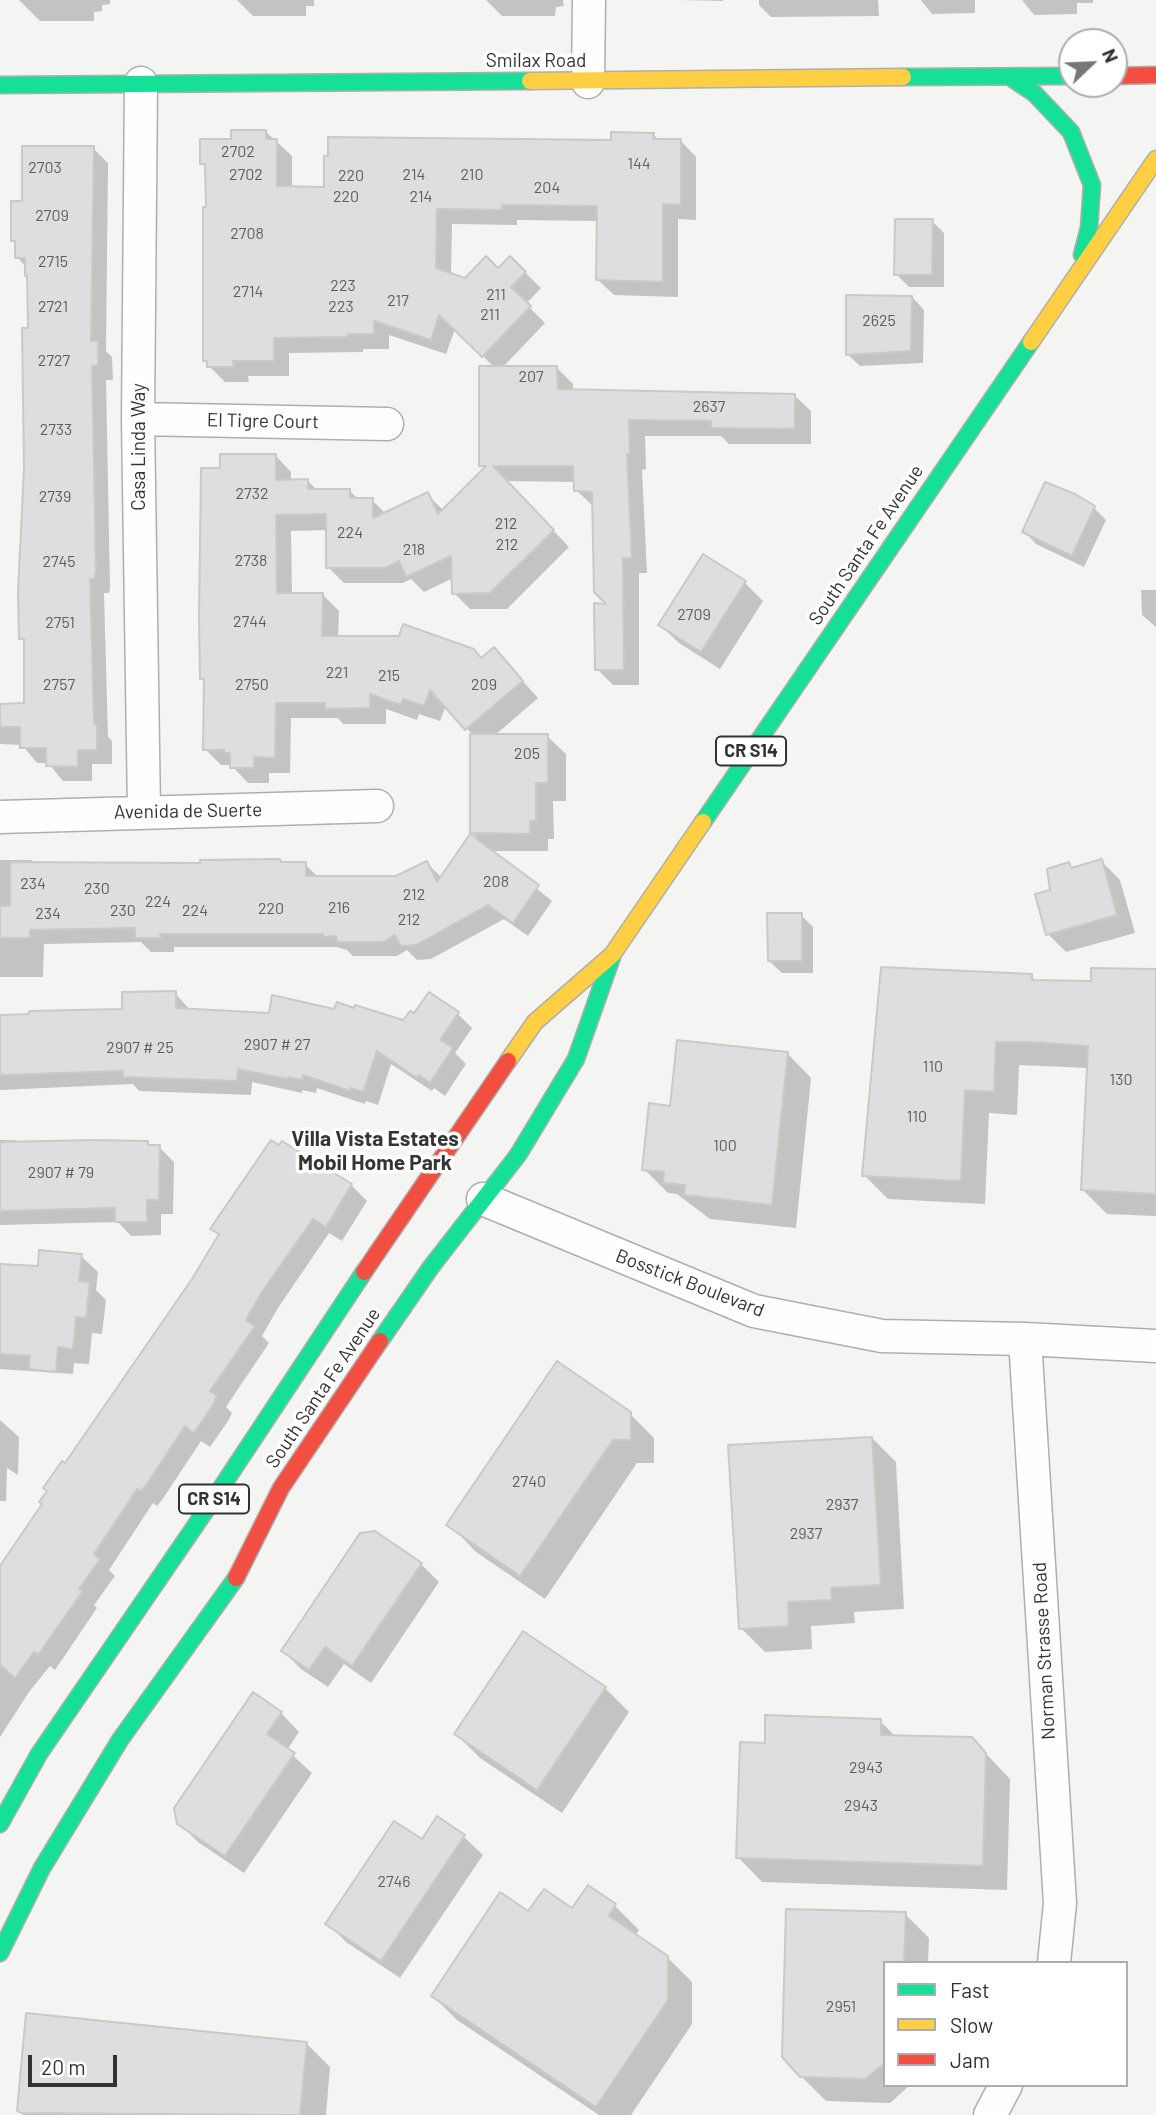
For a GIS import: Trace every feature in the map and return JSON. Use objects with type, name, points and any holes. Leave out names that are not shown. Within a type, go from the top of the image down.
[{"type":"main road","points":[[1128,76],[1156,75]]},
{"type":"main road","name":"Smilax Road","points":[[0,85],[1058,77]]},
{"type":"main road","points":[[1013,79],[1034,93],[1071,132],[1092,185],[1089,228],[1078,272]]},
{"type":"main road","name":"South Santa Fe Avenue","points":[[0,1824],[39,1754],[535,1022],[612,955],[1156,159]]},
{"type":"main road","name":"South Santa Fe Avenue","points":[[0,1953],[42,1868],[120,1740],[234,1582],[281,1488],[431,1267],[518,1155],[576,1059],[612,955]]},
{"type":"street","points":[[588,82],[589,0]]},
{"type":"street","name":"Casa Linda Way","points":[[141,83],[138,419],[144,811]]},
{"type":"street","name":"El Tigre Court","points":[[138,419],[387,424]]},
{"type":"street","name":"Avenida de Suerte","points":[[0,817],[377,806]]},
{"type":"street","name":"Bosstick Boulevard","points":[[483,1199],[754,1311],[882,1336],[1025,1339],[1156,1346]]},
{"type":"street","name":"Norman Strasse Road","points":[[1025,1339],[1060,1903],[1054,1961]]},
{"type":"street","points":[[990,2115],[1005,2087]]},
{"type":"building","points":[[231,130],[266,130],[266,139],[277,139],[277,186],[324,187],[324,156],[328,156],[328,137],[611,140],[611,132],[654,133],[653,139],[681,139],[681,205],[663,204],[663,282],[596,280],[597,206],[502,205],[502,210],[437,209],[436,268],[465,278],[486,256],[498,268],[510,256],[526,272],[511,287],[531,306],[482,357],[439,315],[431,340],[374,321],[374,334],[274,338],[274,361],[233,361],[234,367],[207,367],[207,361],[203,361],[205,164],[200,164],[200,139],[231,139]]},
{"type":"building","points":[[22,146],[94,146],[91,341],[98,341],[98,365],[92,366],[96,572],[94,579],[90,579],[97,750],[78,750],[78,767],[46,766],[46,748],[20,748],[20,727],[0,727],[0,704],[24,703],[24,639],[19,639],[18,592],[24,468],[22,328],[28,328],[27,275],[25,276],[25,258],[15,258],[15,241],[11,241],[11,201],[22,201]]},
{"type":"building","points":[[895,219],[933,219],[932,275],[894,275]]},
{"type":"building","points":[[846,295],[912,296],[911,351],[846,355]]},
{"type":"building","points":[[479,366],[557,366],[558,389],[795,394],[795,429],[711,428],[711,421],[629,420],[630,454],[627,454],[632,558],[623,558],[624,670],[595,670],[594,603],[606,604],[594,592],[592,492],[574,491],[573,466],[493,466],[554,530],[490,593],[452,594],[451,556],[406,577],[399,561],[386,568],[326,568],[326,514],[276,515],[277,593],[323,593],[322,636],[399,636],[403,624],[474,649],[481,658],[494,647],[523,681],[465,730],[430,690],[424,706],[403,699],[401,705],[370,694],[370,708],[325,709],[325,703],[276,703],[275,758],[254,757],[254,768],[230,768],[230,753],[224,753],[224,750],[203,750],[204,679],[200,679],[199,618],[201,468],[220,468],[220,454],[276,454],[276,480],[308,479],[308,489],[350,489],[350,498],[373,498],[373,518],[428,492],[438,514],[486,466],[479,466]]},
{"type":"building","points":[[1045,482],[1075,494],[1095,506],[1072,556],[1022,532]]},
{"type":"building","points":[[703,554],[746,581],[701,652],[658,625]]},
{"type":"building","points":[[470,734],[548,734],[548,783],[536,783],[536,821],[530,821],[530,834],[470,833]]},
{"type":"building","points":[[470,834],[539,885],[513,923],[488,905],[416,945],[401,946],[395,935],[383,942],[337,942],[336,936],[323,937],[323,934],[160,934],[161,938],[135,938],[135,928],[30,930],[30,938],[0,938],[0,906],[10,906],[10,862],[200,863],[200,860],[280,859],[281,862],[306,862],[306,876],[396,876],[427,861],[437,882]]},
{"type":"building","points":[[1102,859],[1117,915],[1046,935],[1035,894],[1050,890],[1047,869],[1069,862],[1071,868]]},
{"type":"building","points":[[767,913],[802,913],[802,961],[768,961]]},
{"type":"building","points":[[881,967],[1032,974],[1032,980],[1091,981],[1091,968],[1156,969],[1156,1194],[1081,1190],[1088,1046],[1030,1042],[996,1042],[994,1092],[965,1090],[961,1181],[862,1176]]},
{"type":"building","points":[[176,991],[176,1008],[269,1013],[272,995],[334,1009],[337,1002],[354,1008],[355,1005],[403,1020],[410,1011],[414,1013],[429,992],[459,1012],[440,1040],[453,1048],[430,1083],[419,1075],[417,1078],[377,1051],[363,1092],[351,1088],[350,1091],[303,1075],[302,1080],[287,1079],[238,1069],[237,1081],[123,1077],[123,1071],[0,1075],[0,1015],[29,1014],[29,1011],[122,1009],[122,992]]},
{"type":"building","points":[[677,1040],[788,1052],[772,1205],[684,1195],[685,1185],[663,1183],[664,1172],[642,1170],[649,1103],[670,1106]]},
{"type":"building","points":[[271,1140],[279,1145],[282,1141],[352,1184],[326,1227],[313,1219],[262,1292],[246,1320],[255,1326],[210,1391],[217,1396],[213,1405],[194,1433],[185,1426],[149,1481],[141,1491],[137,1489],[94,1554],[100,1559],[79,1589],[83,1591],[38,1655],[34,1652],[15,1678],[0,1665],[0,1566],[42,1504],[39,1502],[47,1491],[43,1488],[62,1461],[65,1463],[192,1279],[219,1234],[210,1229]]},
{"type":"building","points":[[148,1141],[148,1145],[160,1145],[159,1200],[147,1200],[147,1222],[115,1222],[115,1208],[0,1211],[0,1142]]},
{"type":"building","points":[[39,1250],[82,1254],[79,1281],[90,1282],[86,1318],[76,1317],[73,1349],[58,1347],[56,1372],[29,1369],[30,1356],[0,1354],[0,1264],[38,1266]]},
{"type":"building","points":[[557,1361],[631,1412],[631,1440],[613,1440],[520,1576],[446,1525]]},
{"type":"building","points":[[872,1437],[881,1585],[831,1588],[832,1600],[788,1602],[789,1626],[739,1629],[728,1445]]},
{"type":"building","points":[[375,1531],[422,1563],[352,1666],[325,1647],[309,1670],[281,1651],[360,1533]]},
{"type":"building","points":[[523,1631],[606,1687],[537,1790],[454,1734]]},
{"type":"building","points":[[253,1692],[282,1712],[267,1734],[295,1753],[225,1856],[177,1824],[174,1808]]},
{"type":"building","points":[[765,1715],[881,1719],[881,1735],[972,1737],[986,1753],[983,1866],[736,1858],[740,1742],[765,1743]]},
{"type":"building","points":[[437,1816],[465,1835],[381,1961],[325,1924],[394,1821],[422,1839]]},
{"type":"building","points":[[588,1885],[616,1904],[609,1916],[668,1956],[668,2000],[596,2107],[431,1996],[500,1892],[528,1911],[544,1889],[572,1908]]},
{"type":"building","points":[[786,1909],[906,1912],[904,1961],[883,1961],[883,2065],[865,2079],[800,2077],[782,2057]]},
{"type":"building","points":[[26,2013],[307,2042],[300,2115],[22,2113],[17,2111]]},
{"type":"traffic: fast","points":[[903,77],[1058,76]]},
{"type":"traffic: fast","points":[[1013,79],[1034,93],[1071,132],[1092,185],[1089,228],[1082,255]]},
{"type":"traffic: fast","points":[[0,85],[530,81]]},
{"type":"traffic: fast","points":[[703,822],[1031,342]]},
{"type":"traffic: fast","points":[[380,1341],[431,1267],[518,1155],[576,1059],[612,957]]},
{"type":"traffic: fast","points":[[0,1824],[39,1754],[217,1494],[364,1272]]},
{"type":"traffic: fast","points":[[0,1953],[42,1868],[120,1740],[236,1578]]},
{"type":"traffic: slow","points":[[530,81],[903,77]]},
{"type":"traffic: slow","points":[[1031,342],[1156,159]]},
{"type":"traffic: slow","points":[[508,1061],[535,1022],[612,955],[703,822]]},
{"type":"traffic: jam","points":[[1128,76],[1156,75]]},
{"type":"traffic: jam","points":[[364,1272],[508,1061]]},
{"type":"traffic: jam","points":[[236,1578],[281,1488],[380,1341]]},
{"type":"district","name":"Villa Vista Estates Mobil Home Park","points":[[375,1151]]}]
